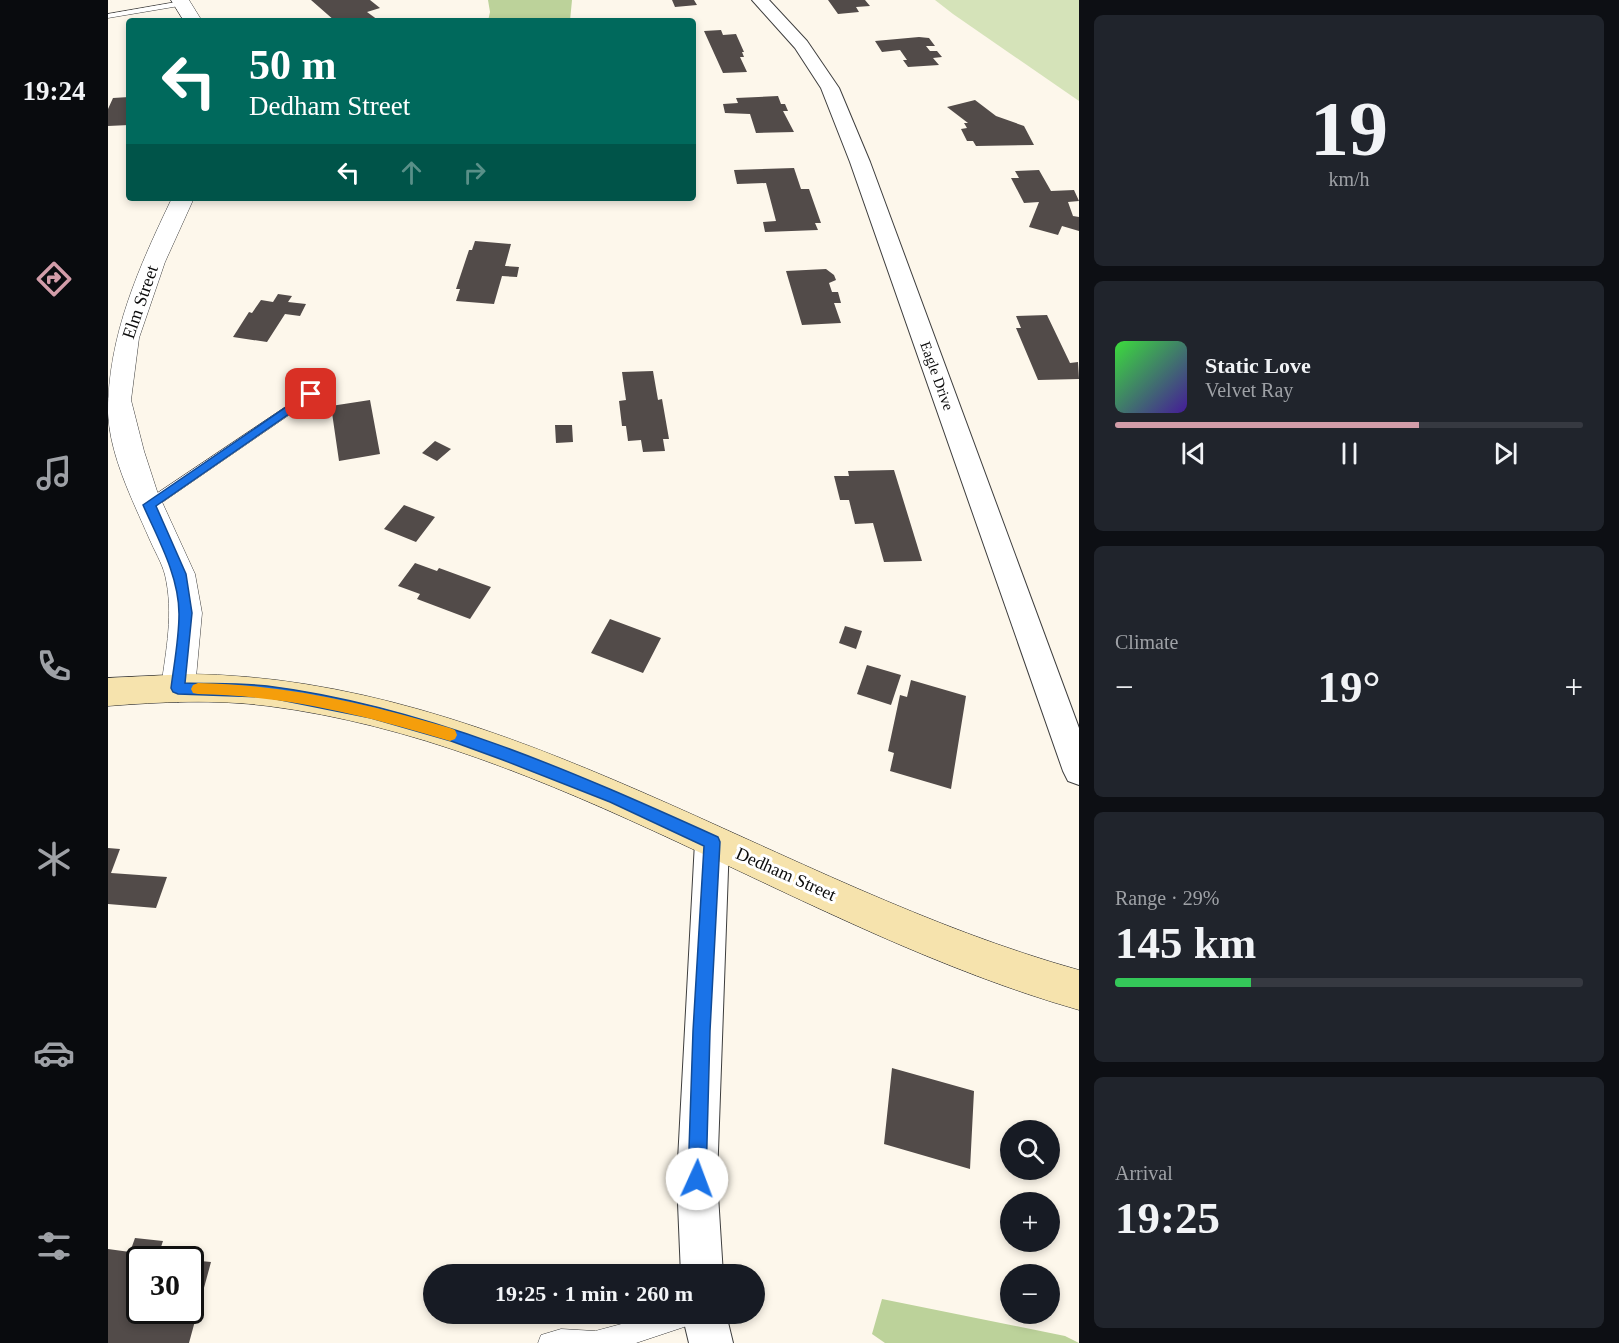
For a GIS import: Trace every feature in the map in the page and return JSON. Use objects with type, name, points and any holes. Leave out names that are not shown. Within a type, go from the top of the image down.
[{"type":"main road","name":"Dedham Street","points":[[108,692],[178,688],[266,692],[371,712],[451,735],[615,798],[954,947],[1049,982],[1079,990]]},
{"type":"street","name":"Eagle Drive","points":[[760,0],[801,45],[830,88],[860,162],[1079,771]]},
{"type":"street","points":[[181,2],[191,18]]},
{"type":"street","name":"Elm Street","points":[[178,688],[186,613],[180,574],[149,505],[113,401],[126,338],[153,262],[182,201]]},
{"type":"street","points":[[701,1264],[697,1179],[712,842]]},
{"type":"street","points":[[706,1324],[711,1343]]},
{"type":"lane","points":[[108,16],[181,2]]},
{"type":"lane","points":[[149,505],[311,394]]},
{"type":"lane","points":[[549,1343],[559,1338],[591,1343],[630,1335],[662,1324]]},
{"type":"green space","points":[[488,0],[572,0],[570,18],[489,18]]},
{"type":"green space","points":[[935,0],[1079,0],[1079,101],[953,14]]},
{"type":"green space","points":[[882,1299],[1065,1336],[1079,1343],[885,1343],[872,1334]]},
{"type":"building","points":[[311,0],[370,0],[380,8],[367,12],[375,18],[332,18]]},
{"type":"building","points":[[672,0],[694,0],[697,5],[675,7]]},
{"type":"building","points":[[828,0],[865,0],[870,6],[856,7],[859,12],[838,14]]},
{"type":"building","points":[[721,30],[723,35],[736,34],[744,52],[742,52],[744,57],[740,57],[747,72],[723,73],[704,31]]},
{"type":"building","points":[[929,38],[935,46],[926,46],[930,51],[937,51],[942,57],[933,58],[939,65],[908,67],[903,60],[907,60],[900,50],[882,52],[875,41]]},
{"type":"building","points":[[778,96],[781,104],[785,104],[788,111],[783,111],[794,132],[756,133],[750,114],[725,113],[723,104],[738,103],[736,98]]},
{"type":"building","points":[[126,97],[126,125],[108,126],[108,109],[113,98]]},
{"type":"building","points":[[975,100],[996,116],[1024,126],[1034,145],[976,146],[973,141],[967,141],[961,129],[967,128],[964,123],[968,123],[947,107]]},
{"type":"building","points":[[794,168],[801,189],[809,189],[821,223],[815,223],[818,230],[765,232],[763,222],[776,221],[766,183],[737,184],[734,170]]},
{"type":"building","points":[[1039,170],[1051,191],[1074,190],[1079,201],[1068,202],[1073,216],[1079,217],[1079,231],[1062,226],[1058,235],[1029,227],[1039,202],[1024,203],[1011,178],[1019,178],[1015,171]]},
{"type":"building","points":[[475,241],[511,244],[505,266],[519,267],[517,277],[502,276],[494,304],[456,301],[460,289],[456,289],[469,250],[472,250]]},
{"type":"building","points":[[826,269],[834,275],[836,280],[829,283],[832,292],[838,292],[841,303],[834,303],[841,323],[802,325],[786,271]]},
{"type":"building","points":[[278,294],[292,296],[288,302],[306,304],[300,316],[285,314],[267,342],[233,337],[249,312],[252,313],[261,300],[273,302]]},
{"type":"building","points":[[1047,315],[1070,363],[1078,362],[1079,379],[1038,380],[1016,328],[1021,328],[1016,316]]},
{"type":"building","points":[[653,371],[658,400],[662,399],[669,439],[663,439],[665,451],[643,452],[641,440],[628,441],[626,426],[622,426],[619,401],[626,400],[622,372]]},
{"type":"building","points":[[370,400],[380,454],[339,461],[331,406]]},
{"type":"building","points":[[555,425],[572,425],[573,442],[556,443]]},
{"type":"building","points":[[435,441],[451,449],[437,461],[422,453]]},
{"type":"building","points":[[894,470],[922,561],[884,562],[873,523],[855,524],[849,500],[840,500],[834,476],[849,476],[848,471]]},
{"type":"building","points":[[404,505],[435,517],[416,542],[384,529]]},
{"type":"building","points":[[415,563],[437,571],[439,568],[491,587],[470,619],[417,599],[420,594],[398,586]]},
{"type":"building","points":[[610,619],[661,638],[643,673],[591,653]]},
{"type":"building","points":[[845,626],[862,631],[856,649],[839,643]]},
{"type":"building","points":[[867,665],[901,675],[891,705],[857,694]]},
{"type":"building","points":[[911,680],[966,696],[951,789],[890,771],[894,753],[888,751],[900,695],[907,697]]},
{"type":"building","points":[[108,848],[120,849],[111,873],[167,877],[156,908],[108,904]]},
{"type":"building","points":[[892,1068],[974,1091],[970,1169],[884,1144]]},
{"type":"building","points":[[135,1238],[163,1241],[161,1246],[132,1246]]},
{"type":"building","points":[[108,1249],[126,1251],[126,1324],[194,1324],[189,1343],[108,1343]]},
{"type":"building","points":[[204,1261],[211,1262],[204,1288]]},
{"type":"slow traffic","points":[[198,689],[293,695],[371,712],[450,735]]},
{"type":"route","points":[[311,394],[149,505],[180,574],[186,613],[178,688],[293,695],[371,712],[451,735],[615,798],[712,842],[697,1179]]}]
